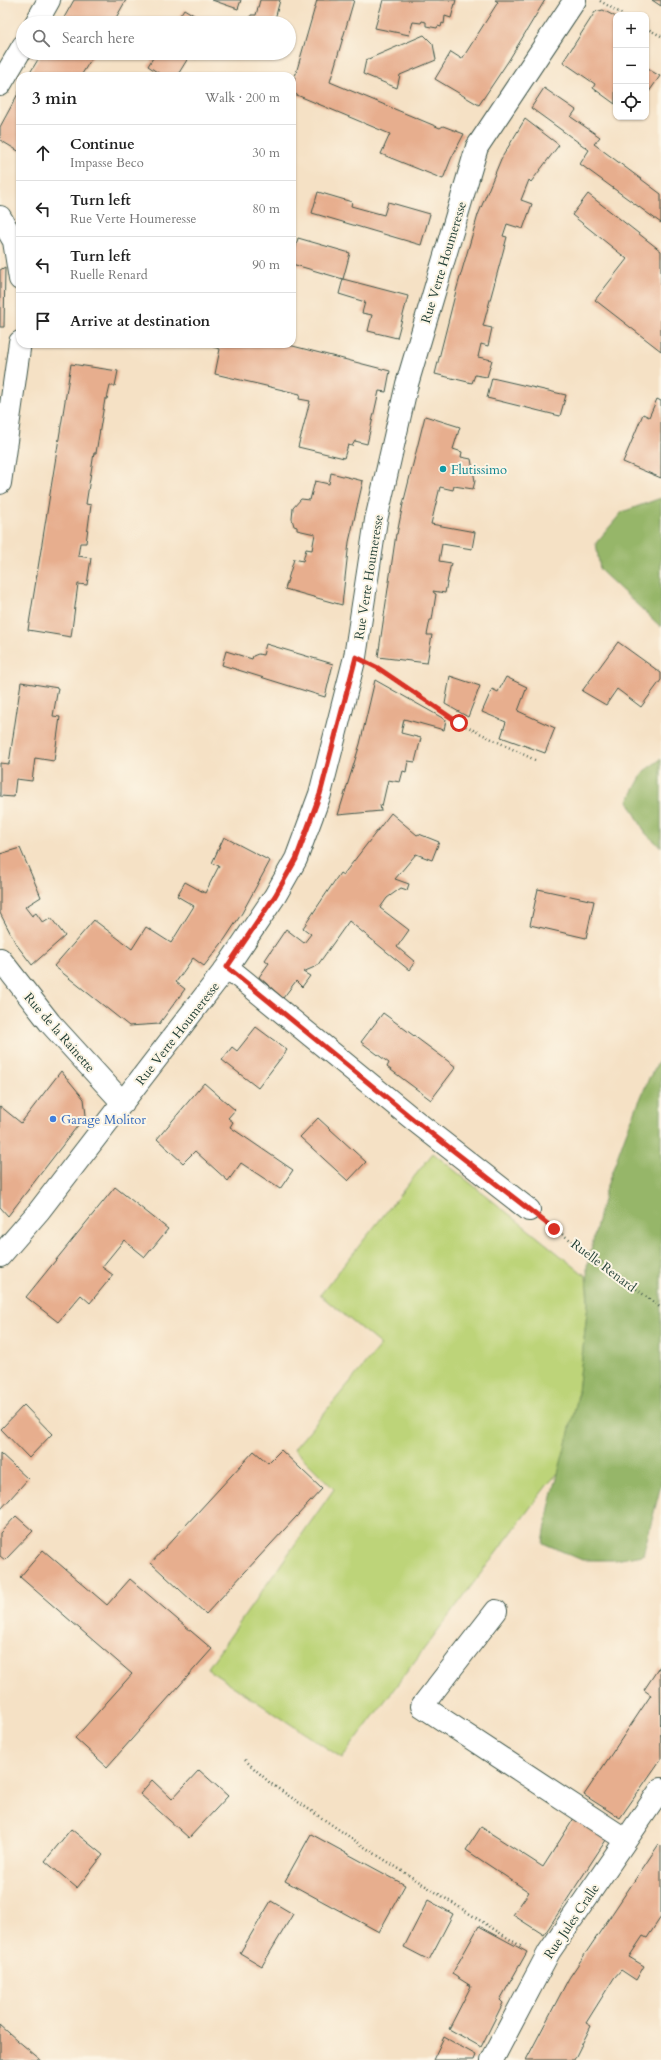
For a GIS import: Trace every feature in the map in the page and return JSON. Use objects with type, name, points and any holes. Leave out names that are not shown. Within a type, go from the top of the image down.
[{"type":"street","points":[[40,16],[49,0]]},
{"type":"street","name":"Rue Verte Houmeresse","points":[[0,1256],[39,1210],[227,967],[275,896],[296,859],[320,794],[356,657],[376,520],[407,384],[477,147],[575,0]]},
{"type":"street","points":[[0,85],[16,58]]},
{"type":"street","points":[[0,217],[14,241],[16,254]]},
{"type":"street","points":[[0,484],[19,348]]},
{"type":"street","name":"Rue de la Rainette","points":[[0,959],[50,1023],[123,1103]]},
{"type":"street","points":[[227,967],[408,1115],[529,1210]]},
{"type":"street","points":[[496,1612],[422,1706],[626,1840]]},
{"type":"street","name":"Rue Jules Cralle","points":[[492,2060],[544,1961],[661,1789]]},
{"type":"path","points":[[598,0],[619,12]]},
{"type":"path","points":[[649,30],[661,36]]},
{"type":"path","points":[[356,657],[378,668],[459,723],[536,761]]},
{"type":"path","name":"Ruelle Renard","points":[[529,1210],[661,1308]]},
{"type":"path","points":[[245,1760],[282,1792],[366,1848],[544,1961]]},
{"type":"green space","points":[[661,498],[661,627],[600,570],[596,543],[622,512]]},
{"type":"green space","points":[[661,759],[661,847],[646,834],[628,801],[644,771]]},
{"type":"green space","points":[[661,1058],[661,1485],[643,1555],[615,1560],[582,1560],[543,1543],[549,1508],[577,1401],[588,1304],[587,1266],[605,1191],[626,1133],[649,1078]]},
{"type":"green space","points":[[433,1153],[586,1276],[588,1304],[577,1401],[560,1471],[548,1484],[342,1758],[207,1669],[334,1489],[294,1449],[381,1345],[320,1295]]},
{"type":"building","points":[[74,0],[126,0],[117,16],[65,16]]},
{"type":"building","points":[[212,0],[241,0],[238,9]]},
{"type":"building","points":[[260,0],[280,0],[276,16],[251,16],[256,15]]},
{"type":"building","points":[[317,0],[354,0],[330,82],[440,128],[443,126],[464,134],[451,159],[443,179],[381,154],[390,134],[296,95],[296,73]]},
{"type":"building","points":[[383,0],[456,0],[451,18],[445,16],[444,24],[442,23],[441,27],[438,26],[437,28],[426,26],[426,22],[422,21],[421,23],[413,22],[409,35],[375,28]]},
{"type":"building","points":[[495,0],[545,0],[509,60],[479,105],[435,79],[451,52],[462,59],[498,2]]},
{"type":"building","points":[[652,0],[661,0],[661,6]]},
{"type":"building","points":[[184,9],[196,16],[180,16]]},
{"type":"building","points":[[603,10],[613,15],[613,103],[593,88],[595,84],[563,62],[595,12]]},
{"type":"building","points":[[424,35],[433,44],[436,60],[400,75],[397,88],[363,74],[366,60]]},
{"type":"building","points":[[38,60],[91,60],[83,72],[30,72]]},
{"type":"building","points":[[152,60],[187,60],[179,72],[157,72],[148,66]]},
{"type":"building","points":[[649,70],[660,76],[649,92]]},
{"type":"building","points":[[544,88],[576,110],[571,117],[600,137],[594,144],[661,194],[661,223],[580,164],[589,150],[531,108]]},
{"type":"building","points":[[16,97],[16,150],[0,140],[0,127]]},
{"type":"building","points":[[525,119],[559,145],[531,182],[529,180],[521,200],[532,204],[523,229],[507,224],[503,236],[507,237],[483,326],[492,328],[488,346],[481,344],[478,357],[492,360],[487,377],[475,375],[472,383],[435,374],[456,291],[478,215],[501,159]]},
{"type":"building","points":[[318,192],[352,202],[351,206],[384,215],[388,202],[430,214],[421,245],[312,213]]},
{"type":"building","points":[[588,194],[661,251],[661,351],[595,300],[627,259],[572,215]]},
{"type":"building","points":[[298,238],[350,253],[343,279],[296,265],[296,247]]},
{"type":"building","points":[[5,267],[4,327],[0,327],[0,270]]},
{"type":"building","points":[[343,279],[408,296],[397,338],[368,331],[372,315],[362,313],[365,302],[339,294]]},
{"type":"building","points":[[296,347],[390,371],[386,392],[379,391],[367,444],[355,441],[352,446],[348,445],[344,458],[298,447],[310,401],[299,399],[300,394],[215,374],[220,349],[216,348]]},
{"type":"building","points":[[71,364],[118,371],[115,386],[110,386],[107,399],[105,399],[96,453],[94,453],[86,504],[91,505],[86,543],[80,543],[78,556],[91,558],[87,585],[78,584],[71,637],[28,630]]},
{"type":"building","points":[[492,378],[566,395],[560,416],[487,398]]},
{"type":"building","points":[[657,399],[661,401],[661,478],[623,462],[643,414],[649,417]]},
{"type":"building","points":[[425,416],[460,427],[453,449],[462,452],[461,457],[471,459],[475,481],[473,489],[454,486],[453,490],[440,487],[431,524],[475,532],[472,549],[442,544],[439,561],[451,563],[445,593],[433,591],[436,594],[432,620],[430,620],[427,635],[432,635],[427,663],[378,657],[396,534]]},
{"type":"building","points":[[331,473],[363,481],[349,542],[342,605],[285,589],[294,559],[303,561],[306,549],[312,550],[315,534],[297,530],[297,527],[294,526],[292,519],[293,508],[301,499],[310,500],[315,481],[329,484]]},
{"type":"building","points":[[618,642],[661,673],[661,680],[641,707],[617,689],[606,705],[582,691]]},
{"type":"building","points":[[266,644],[333,664],[325,697],[222,665],[226,651],[252,659],[253,656],[258,654],[263,655]]},
{"type":"building","points":[[450,676],[480,686],[468,717],[445,704]]},
{"type":"building","points":[[506,677],[527,687],[518,711],[555,728],[545,753],[501,737],[506,722],[482,712],[492,689],[498,692]]},
{"type":"building","points":[[375,680],[446,720],[444,730],[404,719],[401,733],[421,738],[415,762],[408,761],[406,772],[403,771],[400,782],[388,780],[382,806],[380,805],[381,811],[338,815],[360,744]]},
{"type":"building","points":[[21,682],[58,688],[53,716],[60,717],[54,761],[35,758],[32,781],[16,779],[14,797],[0,796],[0,763],[9,764]]},
{"type":"building","points":[[391,813],[417,835],[419,834],[439,842],[432,860],[416,854],[395,879],[409,884],[407,890],[401,888],[387,898],[380,908],[409,930],[397,947],[415,962],[409,970],[349,921],[317,966],[303,972],[310,976],[302,987],[296,981],[283,998],[259,977],[269,963],[265,960],[286,929],[304,943],[311,934],[303,928],[340,873],[343,875]]},
{"type":"building","points":[[224,837],[270,861],[242,913],[225,939],[204,966],[193,958],[176,982],[185,989],[159,1024],[129,1026],[54,966],[94,920],[132,949],[146,927],[171,943],[194,906],[177,896],[185,882],[205,893],[219,866],[212,863]]},
{"type":"building","points":[[20,848],[41,897],[25,907],[32,916],[36,913],[43,923],[51,918],[65,936],[32,965],[16,944],[0,913],[0,854]]},
{"type":"building","points":[[538,889],[594,901],[586,938],[530,925]]},
{"type":"building","points":[[383,1013],[456,1067],[431,1100],[387,1067],[389,1063],[361,1042]]},
{"type":"building","points":[[256,1027],[287,1050],[258,1088],[222,1060],[232,1047],[237,1051]]},
{"type":"building","points":[[61,1071],[84,1099],[86,1115],[8,1216],[0,1207],[0,1106],[21,1123]]},
{"type":"building","points":[[204,1083],[235,1110],[228,1118],[233,1122],[230,1127],[293,1170],[280,1189],[241,1163],[228,1181],[195,1151],[183,1163],[157,1139]]},
{"type":"building","points":[[318,1118],[366,1162],[348,1181],[300,1137]]},
{"type":"building","points":[[115,1187],[168,1229],[145,1257],[124,1240],[102,1267],[113,1275],[90,1303],[81,1295],[58,1322],[26,1297]]},
{"type":"building","points":[[24,1405],[52,1434],[29,1458],[1,1429]]},
{"type":"building","points":[[281,1450],[322,1489],[206,1614],[151,1563],[254,1451],[268,1463]]},
{"type":"building","points":[[0,1453],[28,1479],[1,1509],[0,1508]]},
{"type":"building","points":[[16,1516],[33,1531],[5,1560],[0,1556],[0,1533]]},
{"type":"building","points":[[43,1550],[107,1605],[130,1579],[212,1649],[107,1767],[75,1738],[132,1674],[20,1577]]},
{"type":"building","points":[[660,1666],[661,1759],[620,1818],[584,1795],[651,1695],[644,1690]]},
{"type":"building","points":[[199,1770],[228,1796],[189,1838],[140,1794],[152,1780],[172,1799]]},
{"type":"building","points":[[576,1815],[608,1837],[544,1935],[513,1915],[529,1892],[466,1850],[481,1827],[543,1867]]},
{"type":"building","points":[[71,1829],[103,1855],[77,1888],[45,1861]]},
{"type":"building","points":[[311,1834],[405,1885],[379,1932],[285,1881]]},
{"type":"building","points":[[659,1844],[661,1846],[661,1917],[647,1938],[643,1936],[629,1957],[644,1966],[636,1980],[621,1970],[614,1978],[586,2023],[591,2026],[574,2060],[526,2060],[569,1978]]},
{"type":"building","points":[[428,1900],[453,1914],[429,1960],[404,1947]]},
{"type":"building","points":[[271,1901],[293,1914],[262,1966],[240,1953]]},
{"type":"building","points":[[479,1926],[527,1952],[500,2000],[503,2003],[481,2047],[449,2029],[471,1986],[452,1974]]},
{"type":"building","points":[[0,2025],[17,2040],[41,2060],[0,2060]]},
{"type":"building","points":[[444,2037],[476,2055],[474,2060],[433,2060]]},
{"type":"place","name":"Flutissimo","points":[[443,469]]},
{"type":"place","name":"Garage Molitor","points":[[53,1119]]},
{"type":"route","points":[[459,723],[378,668],[356,657],[320,794],[296,859],[275,896],[227,967],[414,1120],[554,1229]]}]
